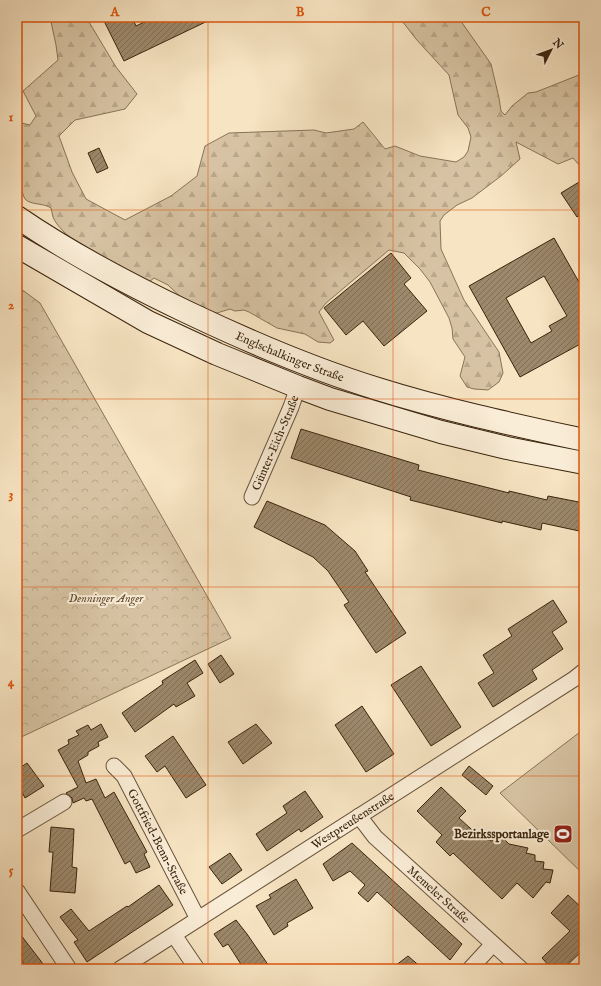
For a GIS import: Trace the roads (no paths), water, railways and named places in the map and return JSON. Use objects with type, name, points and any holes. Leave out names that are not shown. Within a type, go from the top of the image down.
[{"type":"main road","name":"Englschalkinger Straße","points":[[17,217],[80,257],[157,298],[228,332],[299,361],[378,389],[459,412],[584,440]]},
{"type":"main road","name":"Englschalkinger Straße","points":[[17,246],[148,322],[217,354],[298,388],[441,432],[507,448],[584,463]]},
{"type":"street","name":"Günter-Eich-Straße","points":[[252,497],[298,388]]},
{"type":"street","name":"Westpreußenstraße","points":[[120,969],[574,679],[584,671]]},
{"type":"street","name":"Gottfried-Benn-Straße","points":[[114,766],[124,776],[198,919]]},
{"type":"street","points":[[17,830],[64,802]]},
{"type":"street","name":"Memeler Straße","points":[[359,816],[375,837],[521,969]]},
{"type":"street","points":[[17,891],[69,969]]},
{"type":"street","points":[[174,934],[197,969]]},
{"type":"street","points":[[470,969],[493,944]]},
{"type":"place","name":"Bezirkssportanlage","points":[[563,834]]},
{"type":"park label","name":"Denninger Anger","points":[[106,598]]}]
